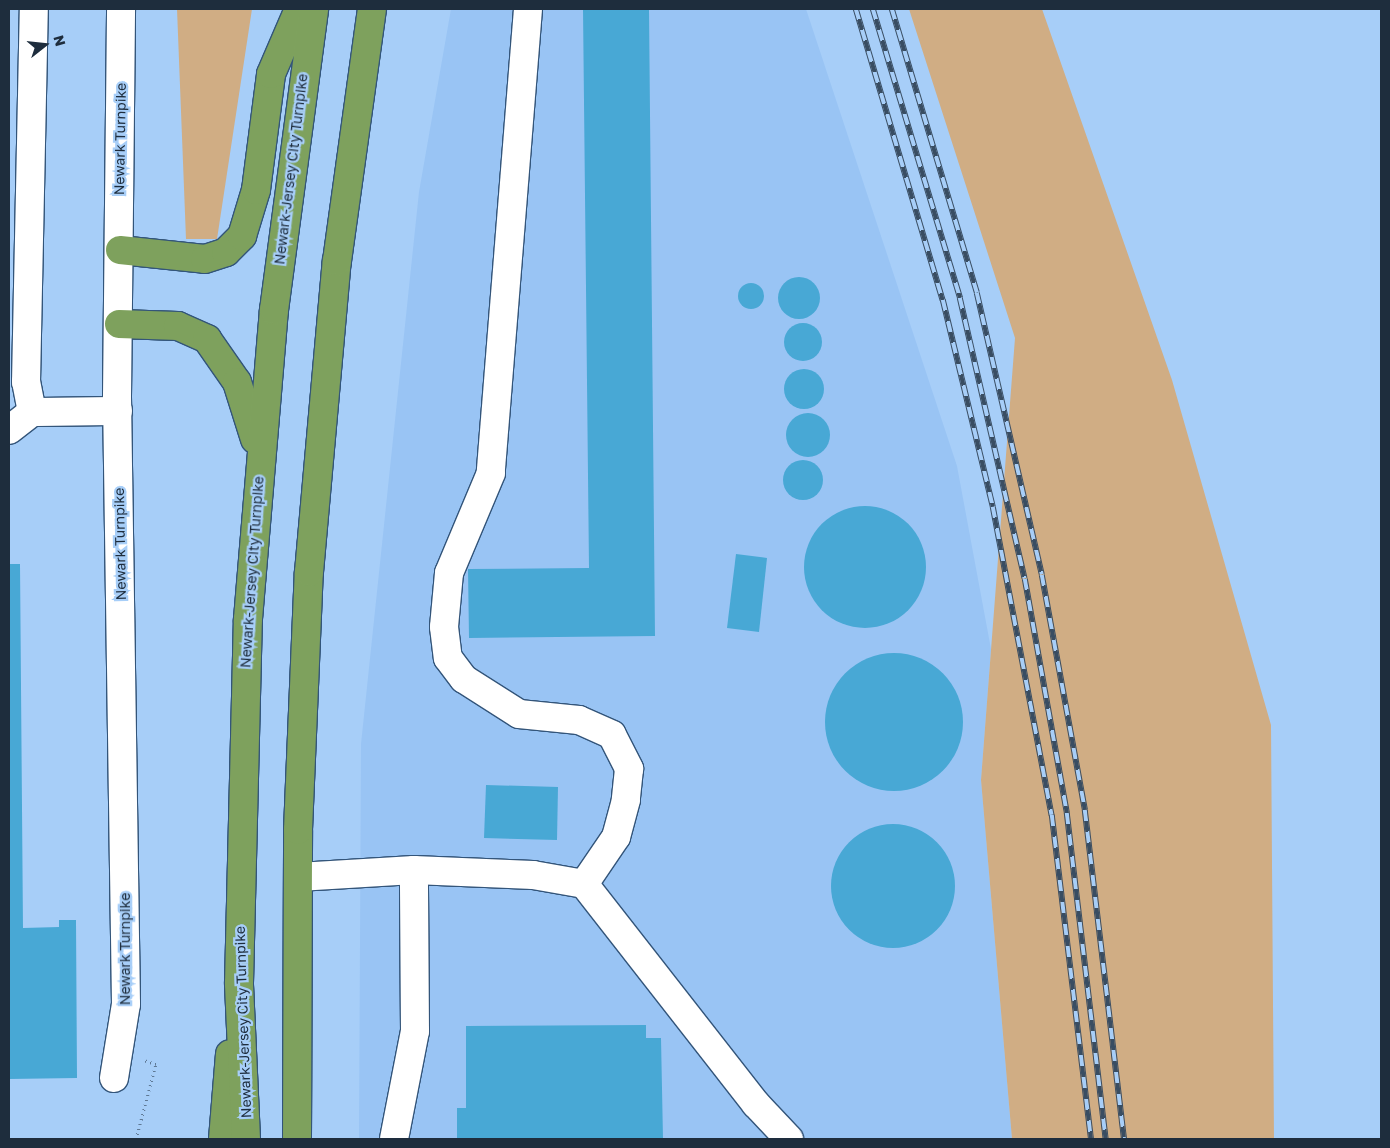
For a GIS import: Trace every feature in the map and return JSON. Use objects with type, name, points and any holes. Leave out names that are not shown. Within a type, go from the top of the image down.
[{"type":"highway","points":[[120,250],[205,259],[226,252],[242,236],[256,190],[271,74],[299,9]]},
{"type":"highway","name":"Newark-Jersey City Turnpike","points":[[246,1139],[239,983],[246,670],[260,459],[279,259],[314,9]]},
{"type":"highway","points":[[297,1139],[298,877],[306,625],[316,469],[339,241],[372,9]]},
{"type":"highway","points":[[119,324],[188,328],[216,348],[243,398],[260,459]]},
{"type":"highway","points":[[223,1139],[239,983]]},
{"type":"street","points":[[32,412],[26,382],[34,9]]},
{"type":"street","name":"Newark Turnpike","points":[[114,1078],[120,1052],[126,1004],[118,411],[121,9]]},
{"type":"street","points":[[528,9],[491,473],[449,573],[444,627],[448,658],[464,680],[519,714],[580,720],[612,736],[629,769],[626,800],[616,837],[584,884]]},
{"type":"street","points":[[9,430],[32,412],[118,411]]},
{"type":"street","points":[[298,877],[414,870],[532,875],[584,884],[756,1104],[789,1139]]},
{"type":"street","points":[[394,1139],[414,1031],[414,870]]},
{"type":"path","points":[[120,1052],[156,1064],[136,1139]]},
{"type":"shaded area","points":[[177,9],[252,9],[217,239],[186,239]]},
{"type":"shaded area","points":[[451,9],[806,9],[957,466],[991,649],[981,780],[1012,1139],[359,1139],[361,744],[419,192]]},
{"type":"shaded area","points":[[909,9],[1042,9],[1172,380],[1271,725],[1274,1139],[1012,1139],[981,780],[1015,338]]},
{"type":"building","points":[[583,9],[649,9],[655,636],[469,638],[468,569],[589,568]]},
{"type":"building","points":[[799,277],[814,283],[820,298],[814,313],[799,319],[784,313],[778,298],[784,283]]},
{"type":"building","points":[[751,283],[760,287],[764,296],[760,305],[751,309],[742,305],[738,296],[742,287]]},
{"type":"building","points":[[803,323],[817,328],[822,342],[817,356],[803,361],[789,356],[784,342],[789,328]]},
{"type":"building","points":[[808,369],[815,372],[821,378],[824,389],[823,397],[815,406],[808,409],[800,409],[793,406],[785,397],[784,385],[787,378],[796,370]]},
{"type":"building","points":[[808,413],[820,417],[826,423],[830,435],[826,447],[820,453],[808,457],[796,453],[790,447],[786,435],[790,423],[796,417]]},
{"type":"building","points":[[799,460],[807,460],[814,463],[820,469],[823,480],[820,491],[814,497],[807,500],[799,500],[792,497],[786,491],[783,484],[783,476],[786,469],[792,463]]},
{"type":"building","points":[[865,506],[877,507],[888,511],[899,516],[908,524],[916,533],[921,544],[925,555],[925,579],[921,590],[916,601],[908,610],[899,618],[888,623],[877,627],[865,628],[853,627],[842,623],[831,618],[822,610],[814,601],[809,590],[805,579],[804,567],[805,555],[809,544],[814,533],[822,524],[831,516],[842,511],[853,507]]},
{"type":"building","points":[[736,554],[767,558],[759,632],[727,628]]},
{"type":"building","points":[[9,564],[20,564],[23,928],[59,927],[59,920],[76,920],[77,1078],[9,1079]]},
{"type":"building","points":[[894,653],[920,658],[943,673],[958,696],[963,722],[958,748],[943,771],[920,786],[894,791],[868,786],[845,771],[830,748],[825,722],[830,696],[845,673],[868,658]]},
{"type":"building","points":[[486,785],[558,787],[557,840],[484,838]]},
{"type":"building","points":[[893,824],[917,829],[928,834],[937,842],[945,851],[950,862],[955,886],[950,910],[945,921],[937,930],[928,938],[917,943],[893,948],[869,943],[858,938],[849,930],[841,921],[836,910],[831,886],[836,862],[841,851],[849,842],[858,834],[869,829]]},
{"type":"building","points":[[646,1025],[646,1038],[661,1038],[663,1139],[457,1139],[457,1108],[466,1108],[466,1026]]},
{"type":"railway","points":[[856,9],[943,300],[993,507],[1052,815],[1091,1139]]},
{"type":"railway","points":[[873,9],[960,298],[1025,579],[1067,813],[1106,1139]]},
{"type":"railway","points":[[892,9],[977,293],[1042,575],[1085,810],[1124,1139]]}]
